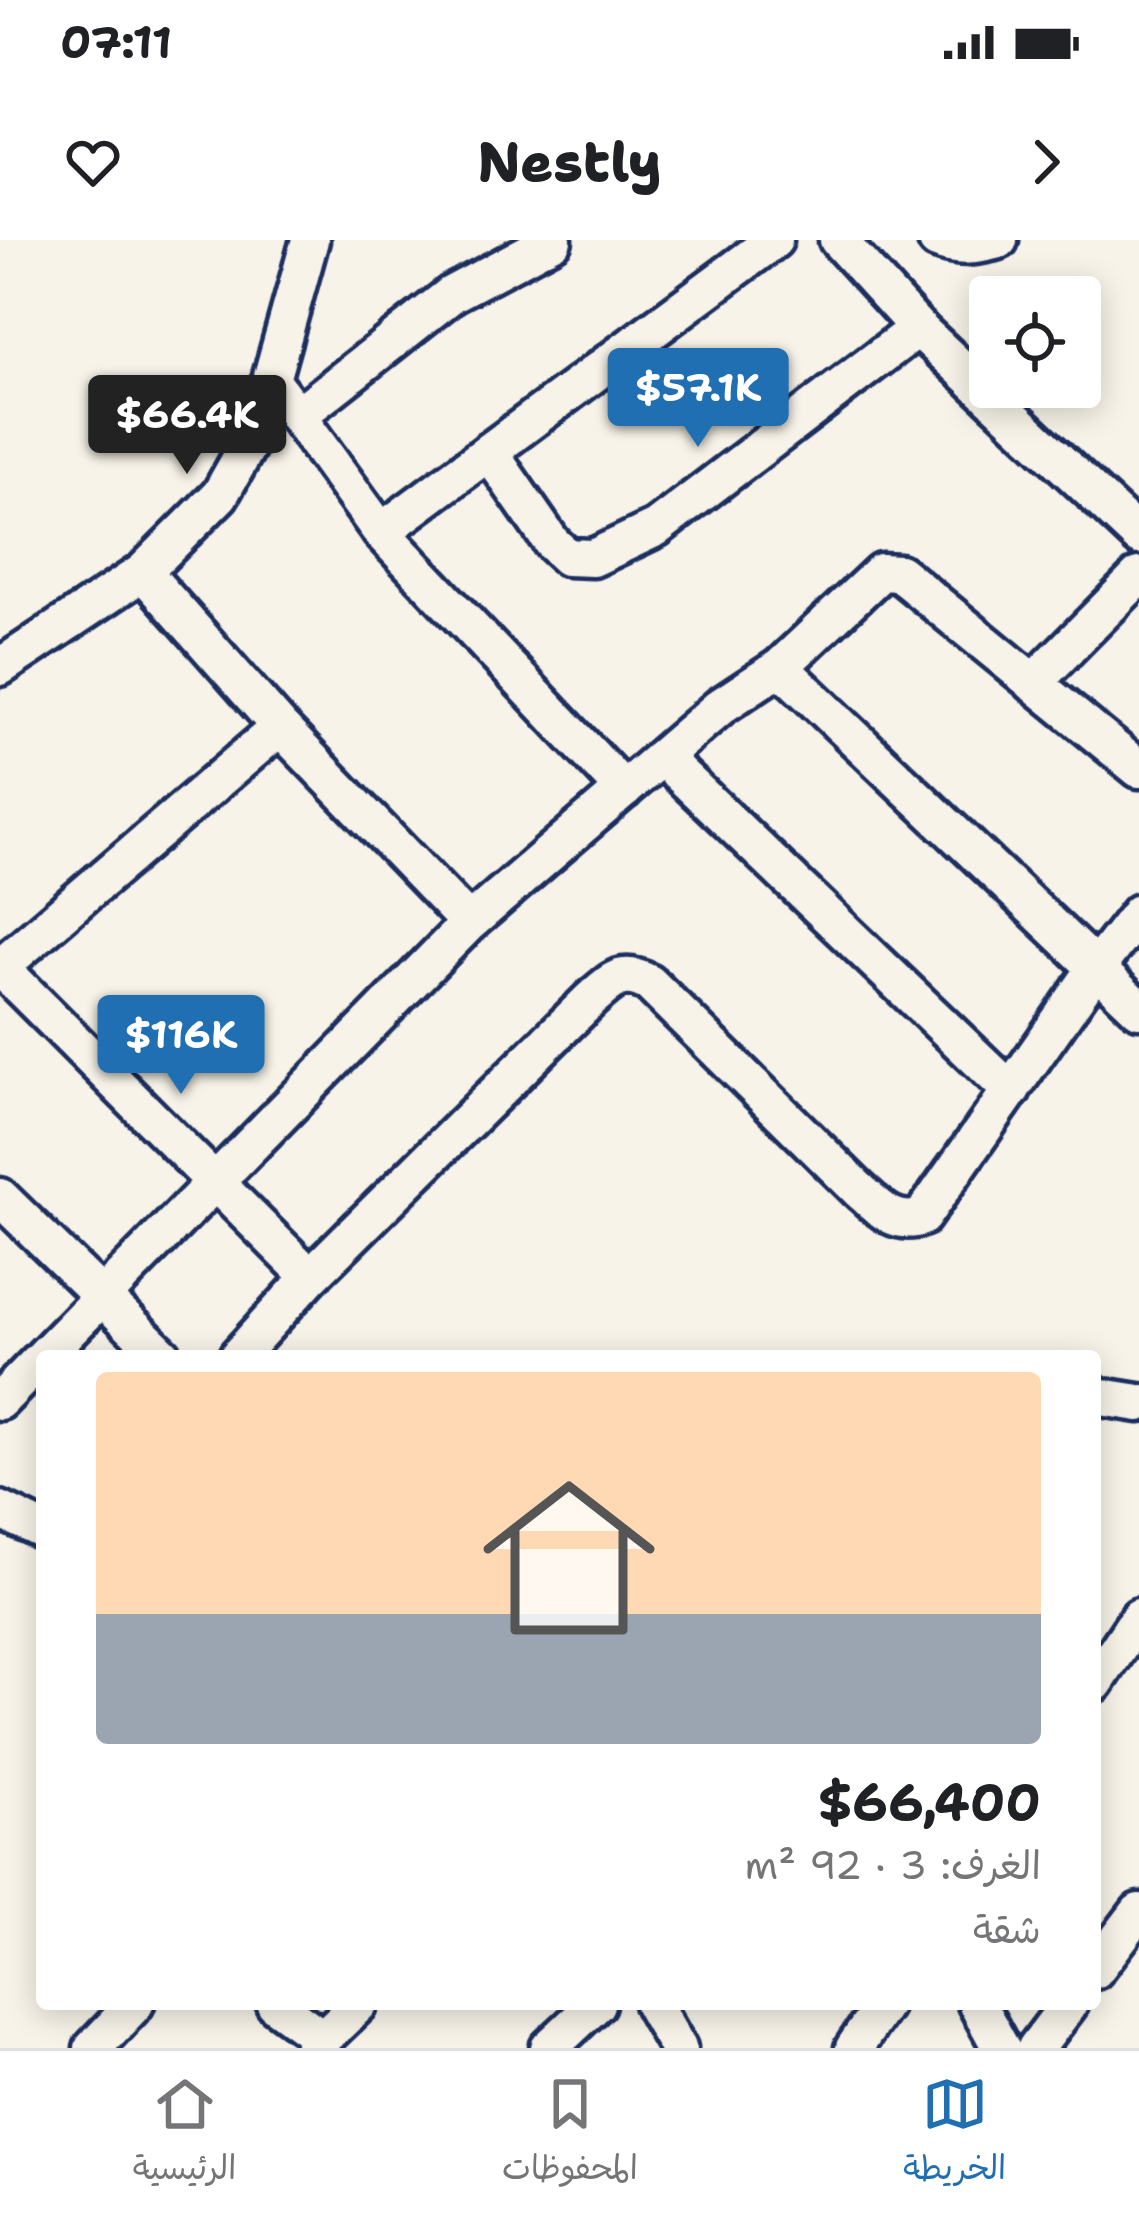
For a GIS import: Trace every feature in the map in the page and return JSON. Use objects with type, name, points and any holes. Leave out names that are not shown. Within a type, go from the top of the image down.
[{"type":"street","points":[[0,667],[143,572],[220,495],[251,438],[310,240]]},
{"type":"street","points":[[297,416],[452,294],[554,240]]},
{"type":"street","points":[[381,532],[774,240]]},
{"type":"street","points":[[838,240],[918,328],[1139,536]]},
{"type":"street","points":[[937,240],[960,247],[999,240]]},
{"type":"street","points":[[489,452],[552,543],[567,557],[593,558],[656,528],[918,328]]},
{"type":"street","points":[[271,380],[381,532],[624,790]]},
{"type":"street","points":[[50,1350],[469,922],[721,706],[780,667],[881,572],[891,570],[908,577],[1139,769]]},
{"type":"street","points":[[143,572],[280,727],[469,922]]},
{"type":"street","points":[[1033,683],[1139,576]]},
{"type":"street","points":[[780,667],[1139,1009]]},
{"type":"street","points":[[280,727],[0,967],[310,1277]]},
{"type":"street","points":[[663,758],[1011,1091]]},
{"type":"street","points":[[243,1350],[310,1277],[591,999],[625,975],[650,983],[887,1214],[910,1221],[922,1216],[1139,913]]},
{"type":"street","points":[[0,1197],[157,1350]]},
{"type":"street","points":[[0,1401],[36,1364]]},
{"type":"street","points":[[1101,1397],[1139,1402]]},
{"type":"street","points":[[0,1510],[36,1527]]},
{"type":"street","points":[[1101,1675],[1139,1617]]},
{"type":"street","points":[[1101,1962],[1139,1912]]},
{"type":"street","points":[[93,2048],[129,2010]]},
{"type":"street","points":[[281,2010],[318,2044],[353,2010]]},
{"type":"street","points":[[549,2048],[590,2010]]},
{"type":"street","points":[[656,2010],[678,2048]]},
{"type":"street","points":[[854,2048],[880,2010]]},
{"type":"street","points":[[980,2010],[1000,2048]]},
{"type":"street","points":[[1036,2048],[1064,2010]]}]
